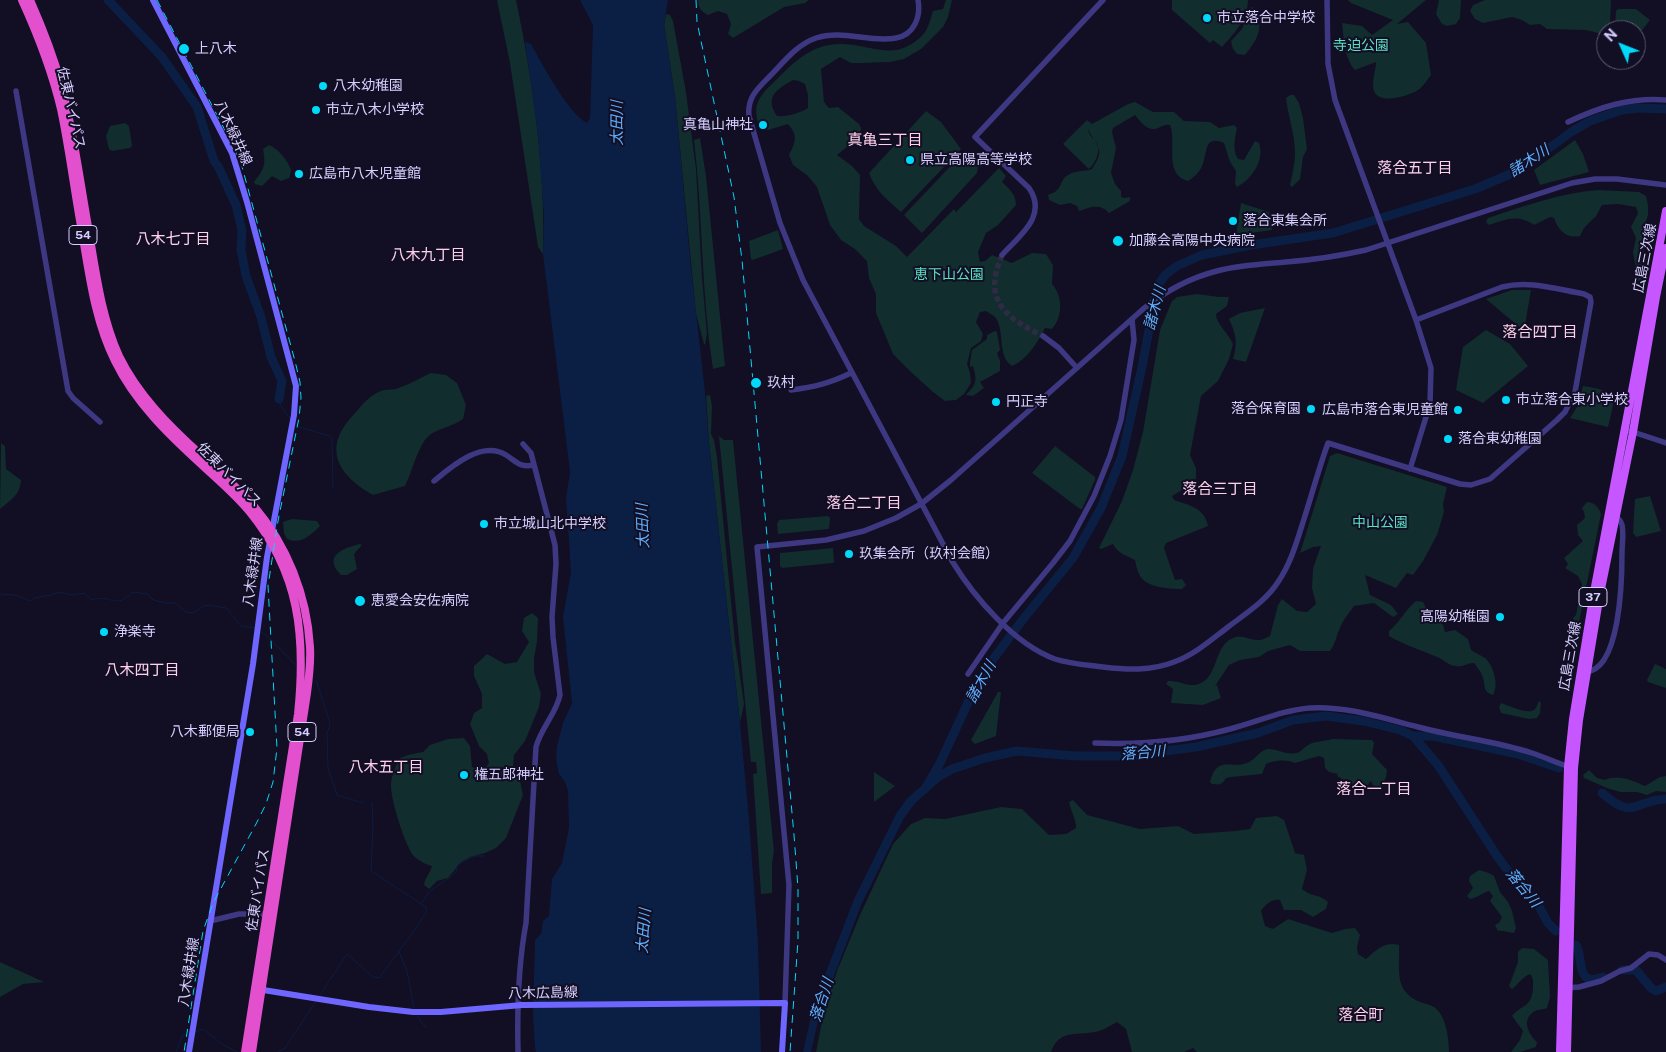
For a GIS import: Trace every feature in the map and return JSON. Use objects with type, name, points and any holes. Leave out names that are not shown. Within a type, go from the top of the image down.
[{"type":"highway","name":"佐東バイパス","points":[[22,0],[37,33],[61,110],[91,282],[101,327],[114,359],[126,383],[162,427],[232,493],[251,508]]},
{"type":"highway","name":"佐東バイパス","points":[[30,0],[45,32],[62,89],[68,113],[97,281],[108,325],[119,356],[132,379],[153,407],[251,508],[266,534],[282,555],[300,623],[302,653],[298,714],[259,989],[252,1052]]},
{"type":"highway","name":"佐東バイパス","points":[[244,1052],[259,989]]},
{"type":"main road","name":"八木緑井線","points":[[153,0],[232,153],[251,216],[296,386],[294,415],[267,558],[253,664],[189,1052]]},
{"type":"main road","name":"広島三次線","points":[[1584,672],[1615,516],[1666,211]]},
{"type":"main road","name":"広島三次線","points":[[1560,1052],[1571,767],[1584,672],[1629,431],[1666,248]]},
{"type":"main road","name":"広島三次線","points":[[1567,1052],[1570,988],[1571,767]]},
{"type":"main road","name":"八木広島線","points":[[259,989],[412,1012],[441,1012],[526,1005],[785,1003]]},
{"type":"main road","points":[[782,1052],[785,1003]]},
{"type":"street","points":[[918,0],[920,7],[915,24],[906,34],[899,38],[885,39],[839,34],[816,38],[806,43],[795,51],[756,89],[748,107],[789,250],[851,373],[921,504],[961,577],[981,602],[1004,625],[1042,653],[1068,663],[1138,670],[1175,662],[1193,653],[1217,636],[1263,599],[1277,584],[1286,570],[1328,443],[1460,484],[1480,484],[1490,479],[1565,412],[1575,392],[1592,302],[1590,297],[1584,294],[1530,284],[1516,284],[1502,287],[1416,320]]},
{"type":"street","points":[[1002,255],[1027,229],[1034,216],[1036,203],[1033,194],[1028,188],[975,137],[1103,0]]},
{"type":"street","points":[[1327,0],[1327,41],[1331,82],[1335,100],[1416,320],[1431,368],[1430,404],[1410,468]]},
{"type":"street","points":[[16,90],[68,391],[73,398],[100,422]]},
{"type":"street","points":[[1568,122],[1588,112],[1618,103],[1666,100]]},
{"type":"street","points":[[785,1003],[789,885],[757,547],[826,540],[853,534],[878,526],[921,504],[951,480],[1132,319],[1171,290],[1190,280],[1234,267],[1341,256],[1387,244],[1572,183],[1617,179],[1666,185]]},
{"type":"street","points":[[968,674],[1070,541],[1094,496],[1110,456],[1121,420],[1134,340],[1132,319]]},
{"type":"street","points":[[1043,336],[1059,348],[1077,368]]},
{"type":"street","points":[[791,390],[831,383],[851,373]]},
{"type":"street","points":[[1629,431],[1666,443]]},
{"type":"street","points":[[518,1052],[517,1006],[526,913],[536,747],[539,736],[558,704],[560,695],[553,627],[555,545],[530,451],[523,444]]},
{"type":"street","points":[[434,481],[468,458],[489,450],[505,454],[526,467],[534,465]]},
{"type":"street","points":[[1584,672],[1597,669],[1601,665],[1616,631],[1622,563],[1622,525],[1615,516]]},
{"type":"street","points":[[1095,743],[1130,745],[1169,741],[1229,730],[1284,712],[1333,707],[1533,753],[1571,767]]},
{"type":"street","points":[[210,921],[239,914],[270,914]]},
{"type":"street","points":[[1561,988],[1570,988],[1601,981],[1620,971],[1631,968],[1649,954],[1658,955],[1666,960]]},
{"type":"green space","points":[[497,0],[516,0],[522,31],[537,126],[542,191],[543,254],[538,247],[510,63]]},
{"type":"green space","points":[[698,0],[809,0],[805,3],[784,7],[733,38],[728,34],[731,24],[727,14],[718,11],[708,15],[701,9]]},
{"type":"green space","name":"恵下山公園","points":[[946,0],[952,0],[948,17],[943,27],[921,49],[904,59],[890,62],[851,63],[840,57],[821,69],[824,102],[829,108],[838,107],[859,124],[861,128],[860,136],[837,155],[852,166],[860,175],[859,219],[864,226],[896,246],[907,257],[954,209],[956,212],[999,168],[1006,176],[1002,182],[1010,189],[1016,205],[998,225],[986,233],[978,252],[980,262],[985,261],[992,255],[1012,263],[1032,253],[1046,254],[1053,265],[1052,284],[1060,300],[1060,313],[1056,324],[1052,329],[1045,328],[1027,355],[1012,366],[1004,356],[999,324],[996,318],[986,311],[980,312],[976,322],[983,334],[981,341],[971,348],[967,364],[971,383],[964,394],[956,400],[945,401],[893,354],[876,313],[876,294],[869,278],[867,261],[855,249],[841,240],[830,225],[817,187],[808,176],[793,165],[789,155],[795,135],[791,128],[788,124],[768,130],[760,128],[756,115],[757,104],[767,89],[808,53],[828,45],[840,44],[886,50],[900,49],[920,38],[929,24],[933,11],[943,9]],"holes":[[[793,80],[805,84],[808,95],[808,108],[801,112],[777,116],[772,104],[774,94]]]},
{"type":"green space","name":"市立落合中学校","points":[[1172,0],[1248,0],[1243,20],[1222,47],[1213,40],[1210,43],[1172,10]]},
{"type":"green space","name":"寺迫公園","points":[[1348,0],[1426,0],[1397,24],[1408,22],[1426,43],[1431,75],[1420,89],[1396,98],[1383,98],[1378,96],[1374,90],[1373,82],[1376,62],[1355,70],[1347,54],[1342,23],[1362,26],[1372,35],[1393,20],[1351,3]]},
{"type":"green space","points":[[1439,0],[1461,0],[1460,18],[1456,24],[1447,26],[1442,24],[1436,14]]},
{"type":"green space","points":[[1485,0],[1611,0],[1610,20],[1596,20],[1596,32],[1586,30],[1547,29],[1540,24],[1530,25],[1512,17],[1483,23],[1475,19],[1470,11],[1473,5]]},
{"type":"green space","points":[[1251,7],[1254,8],[1259,21],[1258,33],[1245,55],[1237,54],[1233,49],[1231,41],[1242,29]]},
{"type":"green space","points":[[1618,9],[1636,9],[1650,20],[1646,25],[1646,20],[1615,20]]},
{"type":"green space","points":[[666,14],[670,15],[673,21],[686,92],[696,169],[707,333],[705,345],[696,314],[675,97],[664,25]]},
{"type":"green space","points":[[1294,95],[1299,103],[1307,149],[1303,157],[1300,179],[1292,187],[1290,185],[1295,146],[1286,98]]},
{"type":"green space","points":[[1135,102],[1153,112],[1174,112],[1184,121],[1210,122],[1219,128],[1234,125],[1237,128],[1235,148],[1238,159],[1244,160],[1255,141],[1259,143],[1260,156],[1259,162],[1252,174],[1237,187],[1235,184],[1236,171],[1230,162],[1224,143],[1213,141],[1207,146],[1201,168],[1188,181],[1180,178],[1173,165],[1170,125],[1152,129],[1144,125],[1135,115],[1113,128],[1112,132],[1116,148],[1111,173],[1115,184],[1121,191],[1121,197],[1130,197],[1130,201],[1109,213],[1099,207],[1091,207],[1079,211],[1077,206],[1070,203],[1060,205],[1049,200],[1048,195],[1057,190],[1066,176],[1074,172],[1092,169],[1099,157],[1098,147],[1096,159],[1089,169],[1063,144],[1087,120],[1092,124]]},
{"type":"green space","points":[[926,111],[941,122],[961,149],[901,212],[878,190],[869,173]]},
{"type":"green space","points":[[125,123],[129,126],[132,146],[112,151],[109,149],[106,136],[110,126]]},
{"type":"green space","points":[[700,138],[706,176],[725,366],[713,369],[706,312],[694,140]]},
{"type":"green space","points":[[1575,140],[1583,154],[1589,172],[1540,185],[1534,170]]},
{"type":"green space","points":[[269,145],[285,158],[290,166],[291,173],[289,178],[281,181],[272,176],[262,186],[254,182],[263,167],[263,149]]},
{"type":"green space","points":[[964,152],[978,167],[977,173],[922,233],[904,215]]},
{"type":"green space","points":[[1598,190],[1639,192],[1646,196],[1648,215],[1642,234],[1646,275],[1642,282],[1638,281],[1633,252],[1636,238],[1631,227],[1638,213],[1636,207],[1618,204],[1602,205],[1580,236],[1575,237],[1563,233],[1554,218],[1550,217],[1534,225],[1517,219],[1507,219],[1489,225],[1486,222],[1488,218],[1542,201]]},
{"type":"green space","points":[[1241,203],[1269,212],[1272,230],[1236,235]]},
{"type":"green space","points":[[778,230],[783,249],[753,260],[751,259],[749,241]]},
{"type":"green space","points":[[1512,290],[1531,290],[1524,331],[1486,299]]},
{"type":"green space","points":[[1197,294],[1229,297],[1227,306],[1216,314],[1218,322],[1233,344],[1229,359],[1218,381],[1201,396],[1190,455],[1196,468],[1196,478],[1187,487],[1172,496],[1174,500],[1200,511],[1204,515],[1208,526],[1166,543],[1164,548],[1175,580],[1182,579],[1186,585],[1182,589],[1171,589],[1159,587],[1143,580],[1138,572],[1135,560],[1120,552],[1113,544],[1101,549],[1099,548],[1122,501],[1133,470],[1143,432],[1160,330],[1172,301],[1177,297]]},
{"type":"green space","points":[[1265,308],[1246,362],[1233,359],[1236,339],[1229,319],[1240,313]]},
{"type":"green space","points":[[1486,330],[1510,344],[1528,366],[1483,403],[1456,390],[1463,347]]},
{"type":"green space","points":[[995,331],[997,332],[1000,350],[997,353],[1000,361],[1000,371],[980,382],[984,388],[973,396],[966,395],[975,382],[973,366],[970,367],[972,350],[987,339],[987,335]]},
{"type":"green space","points":[[431,373],[446,375],[457,383],[466,405],[463,419],[426,438],[419,450],[405,486],[373,495],[360,487],[342,469],[336,448],[339,437],[345,425],[373,395],[383,390],[396,389]]},
{"type":"green space","points":[[1583,386],[1603,390],[1612,397],[1613,402],[1608,427],[1570,418],[1577,407]]},
{"type":"green space","points":[[710,395],[712,406],[711,434],[717,457],[735,642],[744,704],[740,723],[709,443],[706,396]]},
{"type":"green space","points":[[719,436],[724,440],[733,440],[774,851],[772,893],[761,894],[753,774],[757,773],[756,762],[751,762]]},
{"type":"green space","points":[[1,443],[5,446],[6,469],[21,480],[17,493],[0,509]]},
{"type":"green space","points":[[1055,446],[1095,477],[1082,509],[1032,473]]},
{"type":"green space","name":"中山公園","points":[[1337,453],[1447,487],[1443,504],[1444,512],[1437,535],[1413,575],[1407,573],[1396,588],[1365,575],[1370,595],[1391,605],[1398,614],[1393,617],[1374,603],[1354,606],[1343,622],[1330,651],[1300,651],[1290,645],[1268,651],[1259,657],[1240,660],[1229,665],[1215,686],[1217,685],[1221,698],[1203,705],[1171,703],[1173,689],[1166,684],[1168,681],[1192,685],[1202,682],[1212,672],[1220,651],[1229,640],[1241,636],[1260,640],[1270,636],[1278,605],[1282,599],[1297,611],[1307,612],[1316,604],[1312,588],[1313,568],[1321,546],[1313,547],[1300,553],[1330,456]]},
{"type":"green space","points":[[1650,496],[1661,531],[1636,537],[1633,533],[1635,499]]},
{"type":"green space","points":[[1587,502],[1596,505],[1601,514],[1579,622],[1574,621],[1573,618],[1576,615],[1582,584],[1578,576],[1565,568],[1568,564],[1564,558],[1583,541],[1578,535],[1577,525],[1585,518],[1582,508]]},
{"type":"green space","points":[[828,516],[830,518],[829,529],[778,534],[777,524],[779,520]]},
{"type":"green space","points":[[292,519],[317,521],[320,526],[305,538],[292,541],[287,539],[284,533],[283,522]]},
{"type":"green space","points":[[362,545],[354,554],[357,569],[347,575],[341,575],[336,568],[334,558],[347,548]]},
{"type":"green space","points":[[833,548],[833,563],[782,568],[780,566],[780,553]]},
{"type":"green space","points":[[1416,601],[1423,602],[1426,608],[1421,618],[1424,622],[1439,621],[1443,625],[1445,632],[1455,630],[1468,639],[1471,650],[1488,661],[1493,671],[1496,686],[1493,695],[1486,690],[1482,676],[1474,663],[1460,666],[1452,665],[1389,636],[1389,631]]},
{"type":"green space","points":[[532,613],[538,618],[534,672],[541,694],[539,707],[525,741],[514,755],[513,767],[520,781],[523,795],[506,838],[496,848],[461,862],[448,878],[437,881],[429,889],[424,885],[432,866],[421,862],[412,854],[398,820],[391,790],[394,770],[400,758],[423,752],[430,745],[448,739],[464,738],[470,746],[472,767],[483,771],[489,763],[487,754],[479,746],[470,724],[474,713],[482,708],[482,694],[474,676],[474,666],[487,654],[505,664],[517,662],[529,642],[522,631],[524,618]]},
{"type":"green space","points":[[1655,664],[1666,669],[1666,688],[1647,680]]},
{"type":"green space","points":[[998,692],[1001,692],[996,736],[975,744],[971,740]]},
{"type":"green space","points":[[1539,701],[1541,703],[1540,713],[1537,718],[1529,719],[1501,713],[1499,707],[1501,703],[1523,711],[1532,711],[1536,708]]},
{"type":"green space","points":[[1333,739],[1372,740],[1374,743],[1372,754],[1387,770],[1380,791],[1374,787],[1371,781],[1362,792],[1337,776],[1338,774],[1329,772],[1325,768],[1324,758],[1319,756],[1295,763],[1273,762],[1266,764],[1262,774],[1226,778],[1222,783],[1218,784],[1210,782],[1216,768],[1225,765],[1247,763],[1266,749],[1297,753],[1312,743]]},
{"type":"green space","points":[[1589,770],[1597,778],[1605,780],[1620,778],[1645,786],[1660,777],[1666,776],[1666,792],[1656,791],[1647,795],[1637,792],[1620,792],[1584,778],[1583,775]]},
{"type":"green space","points":[[874,772],[895,786],[874,802]]},
{"type":"green space","points":[[1073,800],[1087,815],[1140,829],[1178,826],[1194,834],[1250,829],[1256,818],[1277,816],[1284,820],[1295,853],[1304,855],[1307,870],[1302,889],[1328,902],[1326,909],[1313,917],[1301,910],[1284,910],[1280,900],[1272,901],[1261,911],[1265,926],[1273,929],[1288,919],[1332,933],[1355,928],[1360,935],[1357,947],[1358,954],[1366,959],[1385,945],[1399,945],[1399,975],[1402,986],[1411,997],[1432,1006],[1441,1014],[1447,1033],[1449,1052],[1197,1052],[1193,1048],[1184,1052],[1132,1052],[1126,1029],[1117,1022],[1092,1033],[1065,1036],[1059,1039],[1051,1052],[816,1052],[824,1012],[837,971],[860,915],[893,844],[911,824],[925,818],[945,819],[1001,807],[1022,809],[1049,835],[1066,834],[1076,828],[1069,802]]},
{"type":"green space","points":[[1479,870],[1494,876],[1500,892],[1512,911],[1516,928],[1514,933],[1498,931],[1495,925],[1499,923],[1502,917],[1490,901],[1493,896],[1489,891],[1470,899],[1467,896],[1473,888],[1469,881],[1470,876]]},
{"type":"green space","points":[[1522,948],[1534,949],[1548,960],[1550,997],[1547,1008],[1535,1011],[1528,1018],[1527,1027],[1537,1042],[1536,1047],[1520,1052],[1511,1052],[1520,1040],[1523,1031],[1512,1016],[1528,1003],[1533,989],[1533,979],[1530,974],[1512,989],[1509,986],[1518,962],[1518,952]]},
{"type":"green space","points":[[0,962],[44,982],[23,984],[0,997]]},
{"type":"water","name":"太田川","points":[[580,0],[668,0],[664,25],[675,97],[691,268],[749,819],[758,942],[761,1052],[536,1052],[535,1048],[533,1014],[535,940],[541,934],[543,921],[549,916],[552,879],[562,863],[569,827],[568,791],[565,782],[559,774],[556,759],[563,723],[572,703],[563,617],[571,572],[566,498],[570,472],[543,254],[544,217],[538,136],[525,42],[531,44],[564,99],[579,117],[587,123],[590,118],[593,25]]},
{"type":"water","points":[[828,977],[811,1052],[803,1052],[818,995]]},
{"type":"waterway","points":[[108,0],[162,57],[197,107],[214,161],[236,205],[242,231],[241,250],[246,276],[261,317],[271,357],[282,381],[279,399]]},
{"type":"waterway","name":"諸木川","points":[[925,789],[940,763],[972,694],[991,662],[1073,558],[1101,508],[1122,456],[1142,367],[1157,287],[1165,275],[1177,266],[1202,255],[1251,245],[1333,233],[1475,189],[1508,175],[1590,121],[1622,110],[1638,108],[1666,109]]},
{"type":"waterway","points":[[280,404],[290,419]]},
{"type":"waterway","points":[[299,427],[332,438],[333,488]]},
{"type":"waterway","points":[[0,594],[15,595],[30,601],[34,598],[58,592],[72,595],[84,593],[92,600],[104,598],[117,601],[127,598],[133,592],[147,594],[153,600],[175,603],[186,612],[193,613],[209,605],[226,608],[241,626],[255,628]]},
{"type":"waterway","points":[[261,632],[297,666]]},
{"type":"waterway","points":[[316,680],[330,723],[327,734],[328,768],[337,795],[363,803]]},
{"type":"waterway","name":"落合川","points":[[825,987],[858,901],[900,816],[911,801],[938,777],[952,769],[985,758],[1017,751],[1075,756],[1128,756],[1196,747],[1258,733],[1293,720],[1326,716],[1363,721],[1400,730],[1413,736],[1438,765],[1497,856],[1508,871],[1536,901],[1548,923],[1556,931]]},
{"type":"waterway","points":[[1413,736],[1433,736],[1518,754],[1559,768]]},
{"type":"waterway","points":[[1602,793],[1627,808],[1666,799]]},
{"type":"waterway","points":[[320,995],[347,954],[373,977],[379,978],[427,911],[426,907],[371,871],[372,802]]},
{"type":"waterway","points":[[421,903],[431,890],[456,872],[457,866],[462,862],[475,856],[484,856]]},
{"type":"waterway","name":"落合川","points":[[1576,945],[1584,975],[1588,979],[1603,977]]},
{"type":"waterway","points":[[399,952],[407,971],[414,1008]]},
{"type":"waterway","name":"落合川","points":[[1622,970],[1636,970],[1651,988],[1656,991],[1666,987]]},
{"type":"waterway","points":[[278,1052],[285,1048],[316,1001]]},
{"type":"waterway","points":[[417,1014],[426,1027]]},
{"type":"waterway","points":[[195,1032],[203,1029],[222,1044],[237,1052]]},
{"type":"waterway","points":[[176,1052],[183,1035],[189,1034]]},
{"type":"tunnel","points":[[1002,255],[996,271],[995,285],[996,296],[1000,305],[1015,320],[1043,336]]},
{"type":"railway","points":[[157,0],[241,163],[295,361],[300,382],[301,398],[268,586],[277,748],[273,782],[266,804],[213,903],[203,931],[184,1052]]},
{"type":"railway","points":[[696,0],[697,22],[734,197],[742,260],[794,835],[798,888],[798,941],[790,1052]]},
{"type":"place","name":"市立落合中学校","points":[[1207,18]]},
{"type":"place","name":"上八木","points":[[184,49]]},
{"type":"place","name":"八木幼稚園","points":[[323,86]]},
{"type":"place","name":"市立八木小学校","points":[[316,110]]},
{"type":"place","name":"真亀山神社","points":[[763,125]]},
{"type":"place","name":"県立高陽高等学校","points":[[910,160]]},
{"type":"place","name":"広島市八木児童館","points":[[299,174]]},
{"type":"place","name":"落合東集会所","points":[[1233,221]]},
{"type":"place","name":"加藤会高陽中央病院","points":[[1118,241]]},
{"type":"place","name":"玖村","points":[[756,383]]},
{"type":"place","name":"市立落合東小学校","points":[[1506,400]]},
{"type":"place","name":"円正寺","points":[[996,402]]},
{"type":"place","name":"落合保育園","points":[[1311,409]]},
{"type":"place","name":"広島市落合東児童館","points":[[1458,410]]},
{"type":"place","name":"落合東幼稚園","points":[[1448,439]]},
{"type":"place","name":"市立城山北中学校","points":[[484,524]]},
{"type":"place","name":"玖集会所（玖村会館）","points":[[849,554]]},
{"type":"place","name":"恵愛会安佐病院","points":[[360,601]]},
{"type":"place","name":"高陽幼稚園","points":[[1500,617]]},
{"type":"place","name":"浄楽寺","points":[[104,632]]},
{"type":"place","name":"八木郵便局","points":[[250,732]]},
{"type":"place","name":"権五郎神社","points":[[464,775]]},
{"type":"district","name":"真亀三丁目","points":[[885,140]]},
{"type":"district","name":"落合五丁目","points":[[1415,168]]},
{"type":"district","name":"八木七丁目","points":[[173,239]]},
{"type":"district","name":"八木九丁目","points":[[428,255]]},
{"type":"district","name":"落合四丁目","points":[[1540,332]]},
{"type":"district","name":"落合三丁目","points":[[1220,489]]},
{"type":"district","name":"落合二丁目","points":[[864,503]]},
{"type":"district","name":"八木四丁目","points":[[142,670]]},
{"type":"district","name":"八木五丁目","points":[[386,767]]},
{"type":"district","name":"落合一丁目","points":[[1374,789]]},
{"type":"district","name":"落合町","points":[[1361,1015]]}]
